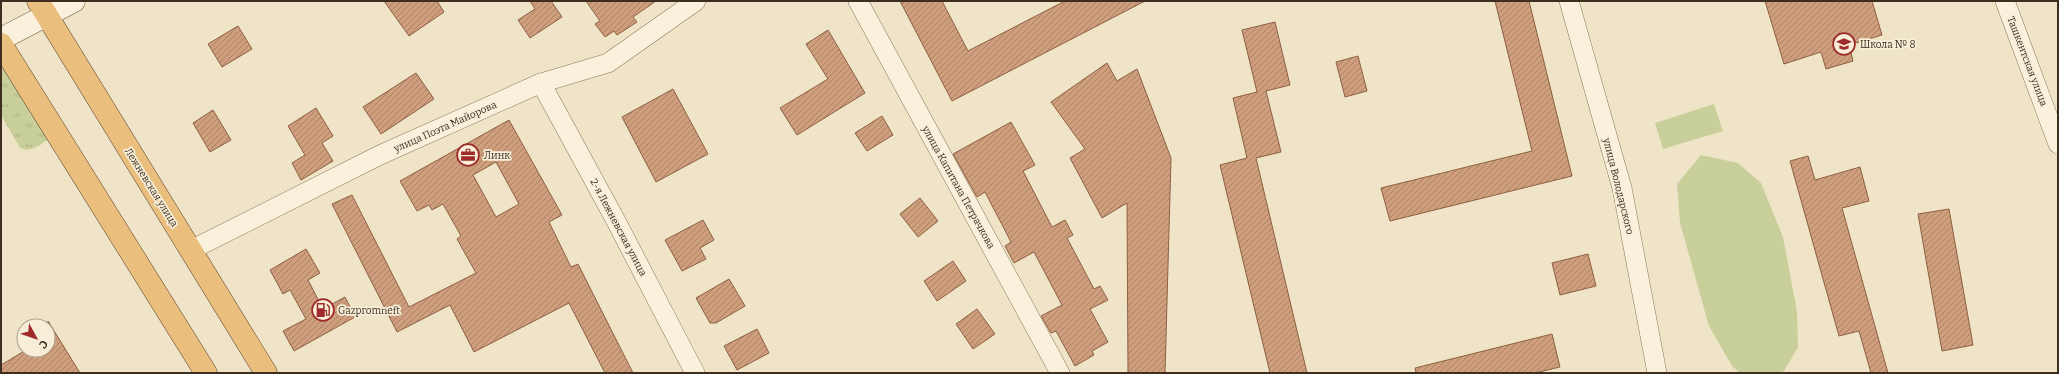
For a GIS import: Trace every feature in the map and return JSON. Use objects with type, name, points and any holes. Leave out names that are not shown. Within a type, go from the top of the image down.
[{"type":"highway","name":"Лежневская улица","points":[[42,8],[266,373]]},
{"type":"highway","points":[[1,44],[206,373]]},
{"type":"main road","points":[[1,39],[42,8],[74,1]]},
{"type":"street","name":"улица Поэта Майорова","points":[[191,250],[380,155],[541,83],[608,63],[696,1]]},
{"type":"street","name":"улица Капитана Петрачкова","points":[[858,1],[1060,373]]},
{"type":"street","name":"улица Володарского","points":[[1569,1],[1622,188],[1657,373]]},
{"type":"street","name":"Ташкентская улица","points":[[2005,1],[2055,126],[2058,144]]},
{"type":"street","name":"2-я Лежневская улица","points":[[541,83],[616,221],[695,373]]},
{"type":"green space","points":[[1,67],[5,69],[49,139],[35,148],[28,150],[20,148],[1,115]]},
{"type":"green space","points":[[1714,104],[1723,131],[1663,149],[1655,123]]},
{"type":"green space","points":[[1701,155],[1738,163],[1761,183],[1783,237],[1797,311],[1798,347],[1784,371],[1778,373],[1740,373],[1732,366],[1709,326],[1680,223],[1677,184]]},
{"type":"building","points":[[384,1],[437,1],[444,12],[409,36]]},
{"type":"building","points":[[530,1],[551,1],[562,17],[530,38],[518,20],[535,9]]},
{"type":"building","points":[[586,1],[656,1],[633,17],[637,22],[617,35],[614,31],[605,37],[595,24],[600,21]]},
{"type":"building","points":[[900,1],[942,1],[968,51],[1065,1],[1145,1],[952,101]]},
{"type":"building","points":[[1495,1],[1529,1],[1572,176],[1390,221],[1381,188],[1532,151]]},
{"type":"building","points":[[1765,1],[1872,1],[1882,35],[1849,45],[1853,61],[1826,69],[1821,52],[1784,64]]},
{"type":"building","points":[[1275,22],[1290,85],[1266,91],[1281,152],[1256,158],[1307,373],[1270,373],[1220,165],[1247,158],[1233,98],[1257,92],[1242,30]]},
{"type":"building","points":[[238,26],[252,49],[222,67],[208,44]]},
{"type":"building","points":[[828,30],[865,93],[797,135],[780,108],[828,79],[806,44]]},
{"type":"building","points":[[1358,56],[1367,91],[1345,97],[1336,62]]},
{"type":"building","points":[[1107,63],[1117,81],[1137,69],[1171,158],[1165,373],[1128,373],[1127,203],[1102,218],[1070,158],[1085,149],[1051,102]]},
{"type":"building","points":[[416,73],[434,99],[381,134],[363,107]]},
{"type":"building","points":[[673,89],[708,154],[656,182],[622,117]]},
{"type":"building","points":[[316,108],[333,136],[322,143],[333,161],[301,180],[292,163],[305,155],[288,126]]},
{"type":"building","points":[[213,110],[231,140],[210,152],[193,123]]},
{"type":"building","points":[[882,116],[893,135],[867,151],[855,133]]},
{"type":"building","points":[[509,120],[562,215],[549,222],[571,267],[578,264],[633,373],[605,373],[569,303],[474,352],[450,305],[397,332],[332,204],[352,195],[409,307],[476,273],[457,239],[461,236],[443,204],[432,210],[429,205],[417,211],[400,181]],"holes":[[[496,162],[519,204],[496,217],[473,175]]]},
{"type":"building","points":[[1011,122],[1035,165],[1023,171],[1052,227],[1065,220],[1073,235],[1067,238],[1094,289],[1100,286],[1108,300],[1090,309],[1108,342],[1092,351],[1094,355],[1075,366],[1056,331],[1051,333],[1041,316],[1062,305],[1034,252],[1014,263],[1005,246],[1011,242],[985,192],[977,197],[953,154]]},
{"type":"building","points":[[1808,156],[1815,180],[1860,167],[1869,201],[1842,208],[1888,373],[1871,373],[1859,331],[1839,336],[1790,161]]},
{"type":"building","points":[[920,198],[938,221],[918,237],[900,214]]},
{"type":"building","points":[[1949,209],[1973,345],[1942,351],[1918,214]]},
{"type":"building","points":[[703,220],[714,240],[700,248],[706,259],[682,271],[665,240]]},
{"type":"building","points":[[306,249],[320,273],[308,280],[323,309],[345,297],[355,317],[294,351],[283,331],[306,319],[290,290],[283,294],[270,270]]},
{"type":"building","points":[[1588,254],[1596,286],[1560,295],[1552,263]]},
{"type":"building","points":[[953,261],[966,281],[937,301],[924,281]]},
{"type":"building","points":[[729,279],[745,306],[716,323],[710,323],[696,298]]},
{"type":"building","points":[[977,309],[995,334],[973,349],[956,324]]},
{"type":"building","points":[[757,329],[769,353],[737,370],[724,346]]},
{"type":"building","points":[[56,334],[80,373],[1,373],[1,365],[16,356],[16,358],[56,358]]},
{"type":"building","points":[[1552,334],[1560,367],[1535,373],[1416,373],[1415,368]]},
{"type":"place","name":"Школа № 8","points":[[1844,44]]},
{"type":"place","name":"Линк","points":[[468,155]]},
{"type":"place","name":"Gazpromneft","points":[[323,310]]}]
